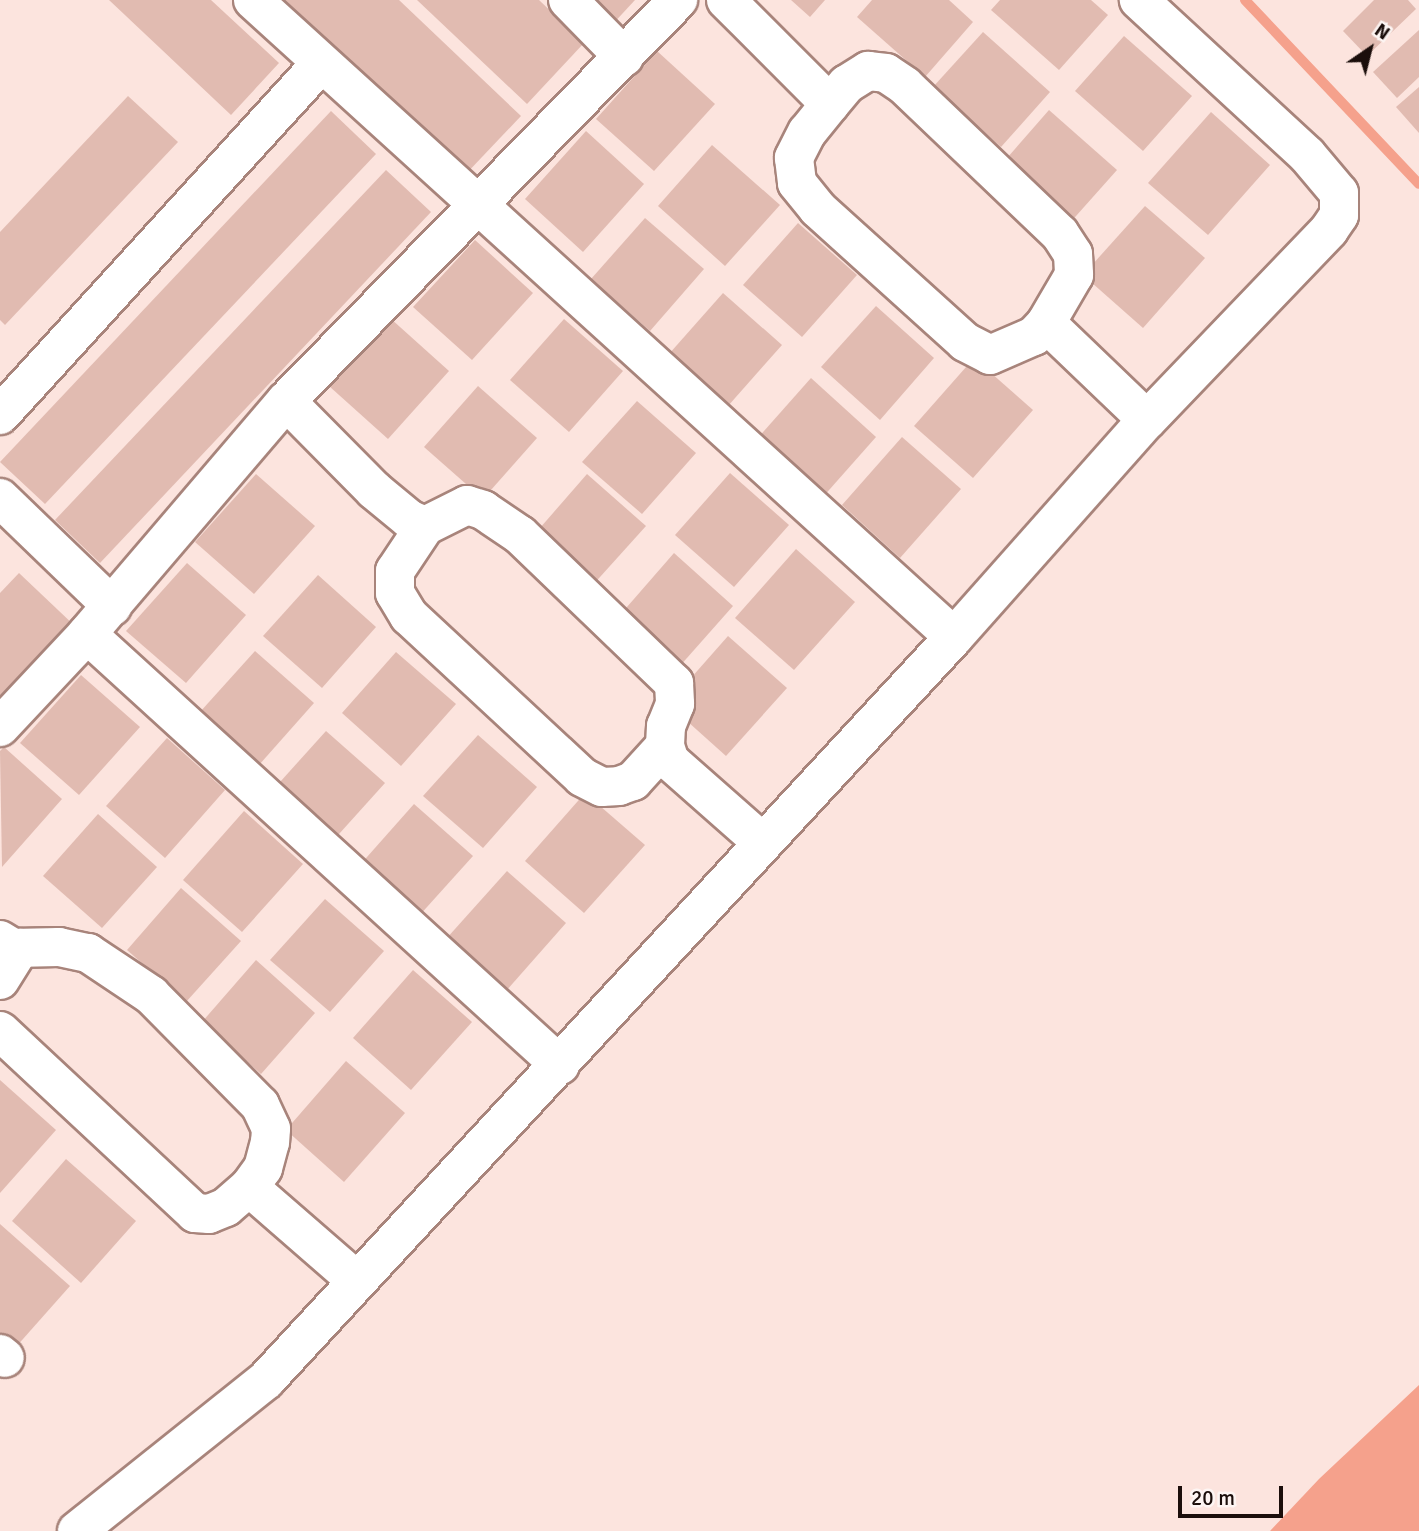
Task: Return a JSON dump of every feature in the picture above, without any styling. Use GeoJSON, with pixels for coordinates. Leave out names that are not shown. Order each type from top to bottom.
{"type":"FeatureCollection","features":[{"type":"Feature","properties":{"kind":"street"},"geometry":{"type":"LineString","coordinates":[[253,0],[954,637]]}},
{"type":"Feature","properties":{"kind":"street"},"geometry":{"type":"LineString","coordinates":[[568,0],[624,57]]}},
{"type":"Feature","properties":{"kind":"street"},"geometry":{"type":"LineString","coordinates":[[0,727],[112,606],[286,401],[678,0]]}},
{"type":"Feature","properties":{"kind":"street"},"geometry":{"type":"LineString","coordinates":[[726,0],[830,104]]}},
{"type":"Feature","properties":{"kind":"street"},"geometry":{"type":"LineString","coordinates":[[77,1531],[266,1380],[954,637],[1147,420],[1329,230],[1341,202],[1339,193],[1307,155],[1139,0]]}},
{"type":"Feature","properties":{"kind":"street"},"geometry":{"type":"LineString","coordinates":[[0,415],[321,64]]}},
{"type":"Feature","properties":{"kind":"street"},"geometry":{"type":"LineString","coordinates":[[868,71],[886,73],[905,86],[1060,234],[1073,254],[1074,275],[1046,323],[1034,336],[990,355],[965,342],[818,209],[797,183],[794,158],[807,132],[847,84],[868,71]]}},
{"type":"Feature","properties":{"kind":"street"},"geometry":{"type":"LineString","coordinates":[[1046,323],[1147,420]]}},
{"type":"Feature","properties":{"kind":"street"},"geometry":{"type":"LineString","coordinates":[[286,401],[374,490],[409,519],[425,526]]}},
{"type":"Feature","properties":{"kind":"street"},"geometry":{"type":"LineString","coordinates":[[0,498],[112,606]]}},
{"type":"Feature","properties":{"kind":"street"},"geometry":{"type":"LineString","coordinates":[[665,746],[633,780],[619,786],[602,788],[582,777],[409,616],[394,593],[395,571],[425,526],[467,505],[484,510],[520,535],[674,683],[675,704],[666,726],[665,746],[670,761],[694,786],[763,843]]}},
{"type":"Feature","properties":{"kind":"street"},"geometry":{"type":"LineString","coordinates":[[87,634],[560,1065]]}},
{"type":"Feature","properties":{"kind":"street"},"geometry":{"type":"LineString","coordinates":[[0,980],[10,944],[78,951],[117,971],[151,995],[234,1075],[260,1105],[271,1129],[263,1168],[249,1187],[226,1207],[209,1214],[195,1213],[0,1031]]}},
{"type":"Feature","properties":{"kind":"street"},"geometry":{"type":"LineString","coordinates":[[249,1187],[356,1281]]}},
{"type":"Feature","properties":{"kind":"shaded area"},"geometry":{"type":"Polygon","coordinates":[[[1419,1385],[1419,1531],[1270,1531],[1319,1479],[1419,1385]]]}},
{"type":"Feature","properties":{"kind":"building"},"geometry":{"type":"Polygon","coordinates":[[[109,0],[211,0],[279,63],[231,115],[109,0]]]}},
{"type":"Feature","properties":{"kind":"building"},"geometry":{"type":"Polygon","coordinates":[[[277,0],[399,0],[521,116],[464,176],[277,0]]]}},
{"type":"Feature","properties":{"kind":"building"},"geometry":{"type":"Polygon","coordinates":[[[417,0],[539,0],[584,43],[527,104],[417,0]]]}},
{"type":"Feature","properties":{"kind":"building"},"geometry":{"type":"Polygon","coordinates":[[[582,0],[635,0],[610,27],[582,0]]]}},
{"type":"Feature","properties":{"kind":"building"},"geometry":{"type":"Polygon","coordinates":[[[791,0],[825,0],[810,17],[791,0]]]}},
{"type":"Feature","properties":{"kind":"building"},"geometry":{"type":"Polygon","coordinates":[[[872,0],[949,0],[973,22],[925,77],[857,17],[872,0]]]}},
{"type":"Feature","properties":{"kind":"building"},"geometry":{"type":"Polygon","coordinates":[[[1000,0],[1091,0],[1108,15],[1059,70],[991,10],[1000,0]]]}},
{"type":"Feature","properties":{"kind":"building"},"geometry":{"type":"Polygon","coordinates":[[[1374,0],[1408,0],[1416,9],[1367,56],[1343,31],[1374,0]]]}},
{"type":"Feature","properties":{"kind":"building"},"geometry":{"type":"Polygon","coordinates":[[[1419,30],[1419,77],[1397,98],[1373,72],[1419,30]]]}},
{"type":"Feature","properties":{"kind":"building"},"geometry":{"type":"Polygon","coordinates":[[[983,32],[1050,92],[1001,147],[933,87],[983,32]]]}},
{"type":"Feature","properties":{"kind":"building"},"geometry":{"type":"Polygon","coordinates":[[[1124,36],[1192,96],[1143,151],[1075,91],[1124,36]]]}},
{"type":"Feature","properties":{"kind":"building"},"geometry":{"type":"Polygon","coordinates":[[[657,51],[715,104],[654,171],[596,119],[657,51]]]}},
{"type":"Feature","properties":{"kind":"building"},"geometry":{"type":"Polygon","coordinates":[[[1419,87],[1419,133],[1396,107],[1419,87]]]}},
{"type":"Feature","properties":{"kind":"building"},"geometry":{"type":"Polygon","coordinates":[[[128,96],[178,142],[5,325],[0,320],[0,232],[128,96]]]}},
{"type":"Feature","properties":{"kind":"building"},"geometry":{"type":"Polygon","coordinates":[[[1049,110],[1117,170],[1068,225],[1001,165],[1049,110]]]}},
{"type":"Feature","properties":{"kind":"building"},"geometry":{"type":"Polygon","coordinates":[[[331,111],[376,154],[45,504],[0,462],[331,111]]]}},
{"type":"Feature","properties":{"kind":"building"},"geometry":{"type":"Polygon","coordinates":[[[1211,112],[1270,165],[1208,235],[1148,183],[1211,112]]]}},
{"type":"Feature","properties":{"kind":"building"},"geometry":{"type":"Polygon","coordinates":[[[586,131],[644,184],[583,252],[525,199],[586,131]]]}},
{"type":"Feature","properties":{"kind":"building"},"geometry":{"type":"Polygon","coordinates":[[[712,145],[780,205],[725,266],[658,206],[712,145]]]}},
{"type":"Feature","properties":{"kind":"building"},"geometry":{"type":"Polygon","coordinates":[[[386,170],[431,212],[100,563],[55,520],[386,170]]]}},
{"type":"Feature","properties":{"kind":"building"},"geometry":{"type":"Polygon","coordinates":[[[1145,206],[1205,258],[1143,328],[1083,275],[1145,206]]]}},
{"type":"Feature","properties":{"kind":"building"},"geometry":{"type":"Polygon","coordinates":[[[645,218],[704,269],[650,331],[591,279],[645,218]]]}},
{"type":"Feature","properties":{"kind":"building"},"geometry":{"type":"Polygon","coordinates":[[[798,223],[857,275],[802,337],[743,285],[798,223]]]}},
{"type":"Feature","properties":{"kind":"building"},"geometry":{"type":"Polygon","coordinates":[[[475,240],[533,293],[472,360],[413,307],[475,240]]]}},
{"type":"Feature","properties":{"kind":"building"},"geometry":{"type":"Polygon","coordinates":[[[723,293],[782,345],[728,406],[669,354],[723,293]]]}},
{"type":"Feature","properties":{"kind":"building"},"geometry":{"type":"Polygon","coordinates":[[[876,306],[934,358],[880,420],[821,367],[876,306]]]}},
{"type":"Feature","properties":{"kind":"building"},"geometry":{"type":"Polygon","coordinates":[[[390,318],[449,371],[388,439],[329,386],[390,318]]]}},
{"type":"Feature","properties":{"kind":"building"},"geometry":{"type":"Polygon","coordinates":[[[564,319],[623,371],[569,432],[510,380],[564,319]]]}},
{"type":"Feature","properties":{"kind":"building"},"geometry":{"type":"Polygon","coordinates":[[[974,358],[1033,410],[973,478],[914,426],[974,358]]]}},
{"type":"Feature","properties":{"kind":"building"},"geometry":{"type":"Polygon","coordinates":[[[811,378],[876,437],[822,498],[756,440],[811,378]]]}},
{"type":"Feature","properties":{"kind":"building"},"geometry":{"type":"Polygon","coordinates":[[[478,386],[537,438],[483,499],[424,447],[478,386]]]}},
{"type":"Feature","properties":{"kind":"building"},"geometry":{"type":"Polygon","coordinates":[[[637,401],[696,453],[642,514],[582,462],[637,401]]]}},
{"type":"Feature","properties":{"kind":"building"},"geometry":{"type":"Polygon","coordinates":[[[902,437],[961,489],[900,558],[842,505],[902,437]]]}},
{"type":"Feature","properties":{"kind":"building"},"geometry":{"type":"Polygon","coordinates":[[[730,473],[789,525],[734,587],[675,535],[730,473]]]}},
{"type":"Feature","properties":{"kind":"building"},"geometry":{"type":"Polygon","coordinates":[[[256,474],[315,526],[254,594],[195,542],[256,474]]]}},
{"type":"Feature","properties":{"kind":"building"},"geometry":{"type":"Polygon","coordinates":[[[587,474],[646,526],[591,587],[533,536],[587,474]]]}},
{"type":"Feature","properties":{"kind":"building"},"geometry":{"type":"Polygon","coordinates":[[[796,549],[855,602],[794,670],[735,618],[796,549]]]}},
{"type":"Feature","properties":{"kind":"building"},"geometry":{"type":"Polygon","coordinates":[[[674,553],[733,606],[679,667],[620,615],[674,553]]]}},
{"type":"Feature","properties":{"kind":"building"},"geometry":{"type":"Polygon","coordinates":[[[187,563],[246,615],[186,683],[126,631],[187,563]]]}},
{"type":"Feature","properties":{"kind":"building"},"geometry":{"type":"Polygon","coordinates":[[[19,573],[77,628],[0,709],[0,593],[19,573]]]}},
{"type":"Feature","properties":{"kind":"building"},"geometry":{"type":"Polygon","coordinates":[[[318,575],[376,627],[322,688],[263,636],[318,575]]]}},
{"type":"Feature","properties":{"kind":"building"},"geometry":{"type":"Polygon","coordinates":[[[728,636],[787,688],[726,756],[668,704],[728,636]]]}},
{"type":"Feature","properties":{"kind":"building"},"geometry":{"type":"Polygon","coordinates":[[[255,651],[314,703],[259,765],[200,712],[255,651]]]}},
{"type":"Feature","properties":{"kind":"building"},"geometry":{"type":"Polygon","coordinates":[[[396,652],[456,704],[401,766],[342,713],[396,652]]]}},
{"type":"Feature","properties":{"kind":"building"},"geometry":{"type":"Polygon","coordinates":[[[81,675],[140,727],[79,795],[20,743],[81,675]]]}},
{"type":"Feature","properties":{"kind":"building"},"geometry":{"type":"Polygon","coordinates":[[[326,731],[385,783],[330,844],[271,792],[326,731]]]}},
{"type":"Feature","properties":{"kind":"building"},"geometry":{"type":"Polygon","coordinates":[[[478,735],[537,787],[483,848],[423,796],[478,735]]]}},
{"type":"Feature","properties":{"kind":"building"},"geometry":{"type":"Polygon","coordinates":[[[167,738],[225,790],[165,858],[106,806],[167,738]]]}},
{"type":"Feature","properties":{"kind":"building"},"geometry":{"type":"Polygon","coordinates":[[[4,747],[62,799],[2,867],[0,751],[4,747]]]}},
{"type":"Feature","properties":{"kind":"building"},"geometry":{"type":"Polygon","coordinates":[[[585,793],[645,845],[584,913],[525,861],[585,793]]]}},
{"type":"Feature","properties":{"kind":"building"},"geometry":{"type":"Polygon","coordinates":[[[414,804],[473,856],[418,917],[359,866],[414,804]]]}},
{"type":"Feature","properties":{"kind":"building"},"geometry":{"type":"Polygon","coordinates":[[[244,811],[303,864],[242,932],[183,880],[244,811]]]}},
{"type":"Feature","properties":{"kind":"building"},"geometry":{"type":"Polygon","coordinates":[[[98,814],[157,867],[102,928],[43,876],[98,814]]]}},
{"type":"Feature","properties":{"kind":"building"},"geometry":{"type":"Polygon","coordinates":[[[507,871],[566,923],[506,991],[446,939],[507,871]]]}},
{"type":"Feature","properties":{"kind":"building"},"geometry":{"type":"Polygon","coordinates":[[[181,888],[241,941],[186,1002],[127,950],[181,888]]]}},
{"type":"Feature","properties":{"kind":"building"},"geometry":{"type":"Polygon","coordinates":[[[325,899],[384,951],[330,1012],[270,960],[325,899]]]}},
{"type":"Feature","properties":{"kind":"building"},"geometry":{"type":"Polygon","coordinates":[[[256,960],[315,1013],[261,1074],[202,1022],[256,960]]]}},
{"type":"Feature","properties":{"kind":"building"},"geometry":{"type":"Polygon","coordinates":[[[413,970],[472,1022],[411,1090],[353,1038],[413,970]]]}},
{"type":"Feature","properties":{"kind":"building"},"geometry":{"type":"Polygon","coordinates":[[[346,1061],[405,1113],[344,1182],[286,1130],[346,1061]]]}},
{"type":"Feature","properties":{"kind":"building"},"geometry":{"type":"Polygon","coordinates":[[[0,1080],[56,1130],[0,1193],[0,1080]]]}},
{"type":"Feature","properties":{"kind":"building"},"geometry":{"type":"Polygon","coordinates":[[[66,1159],[136,1221],[81,1283],[12,1221],[66,1159]]]}},
{"type":"Feature","properties":{"kind":"building"},"geometry":{"type":"Polygon","coordinates":[[[0,1224],[70,1286],[15,1348],[0,1335],[0,1224]]]}},
{"type":"Feature","properties":{"kind":"waterway"},"geometry":{"type":"LineString","coordinates":[[1245,0],[1419,184]]}}]}
